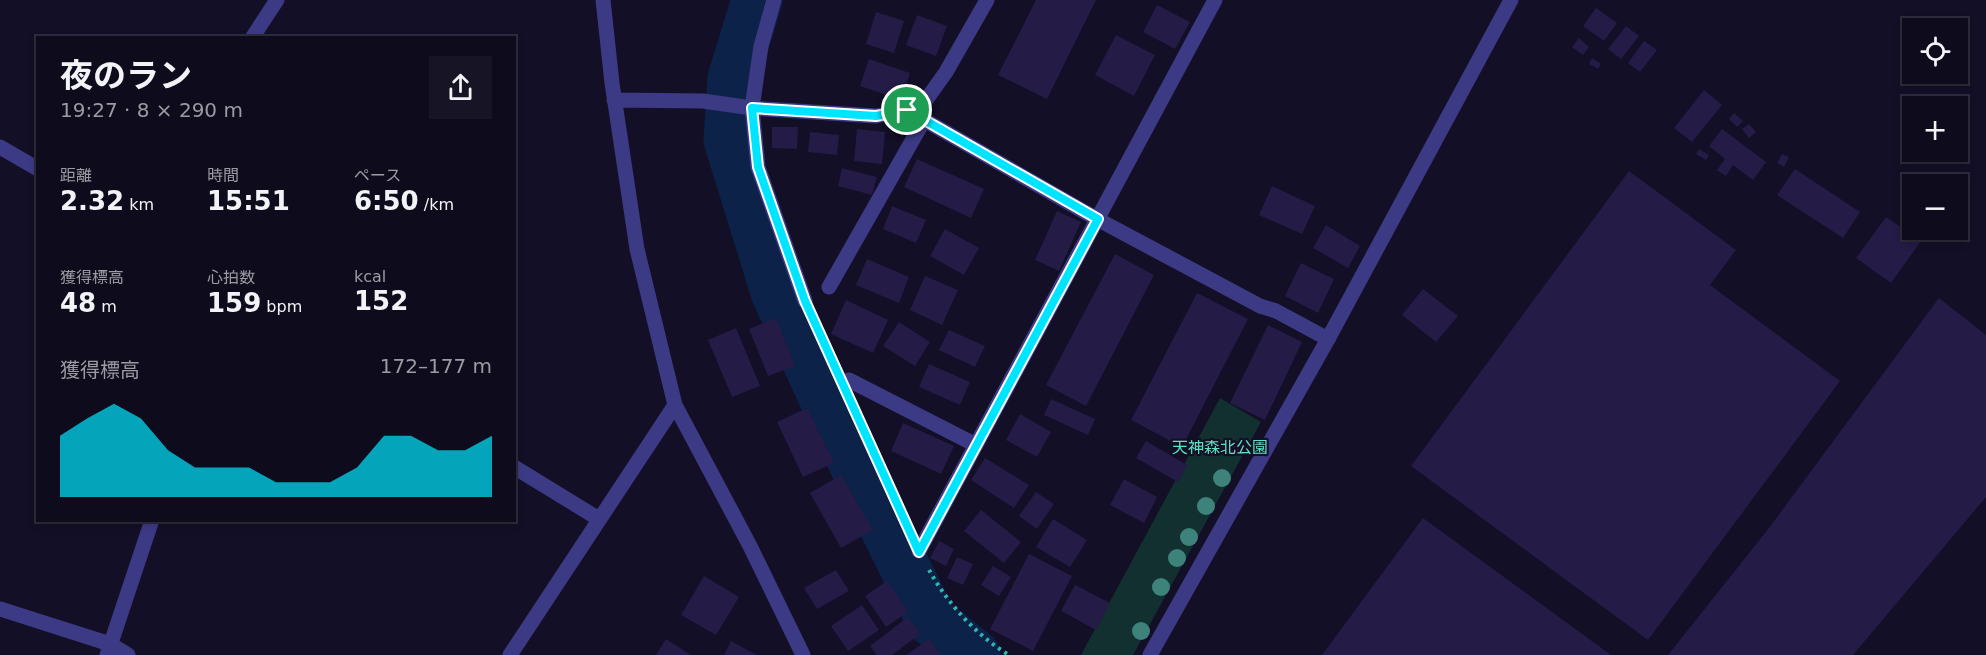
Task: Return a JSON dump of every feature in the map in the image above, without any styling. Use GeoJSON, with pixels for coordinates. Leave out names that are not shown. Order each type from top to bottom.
{"type":"FeatureCollection","features":[{"type":"Feature","properties":{"kind":"street"},"geometry":{"type":"LineString","coordinates":[[253,36],[277,0]]}},
{"type":"Feature","properties":{"kind":"street"},"geometry":{"type":"LineString","coordinates":[[603,0],[614,100],[637,249],[675,405],[750,546],[803,655]]}},
{"type":"Feature","properties":{"kind":"street"},"geometry":{"type":"LineString","coordinates":[[774,0],[760,46],[752,108],[758,167],[805,301]]}},
{"type":"Feature","properties":{"kind":"street"},"geometry":{"type":"LineString","coordinates":[[614,100],[703,101],[752,108],[876,116],[907,110],[926,100],[946,72],[987,0]]}},
{"type":"Feature","properties":{"kind":"street"},"geometry":{"type":"LineString","coordinates":[[919,552],[1215,0]]}},
{"type":"Feature","properties":{"kind":"street"},"geometry":{"type":"LineString","coordinates":[[1150,655],[1328,339],[1511,0]]}},
{"type":"Feature","properties":{"kind":"street"},"geometry":{"type":"LineString","coordinates":[[907,110],[1098,219],[1260,306],[1276,311],[1328,339]]}},
{"type":"Feature","properties":{"kind":"street"},"geometry":{"type":"LineString","coordinates":[[829,287],[924,120]]}},
{"type":"Feature","properties":{"kind":"street"},"geometry":{"type":"LineString","coordinates":[[0,147],[36,168]]}},
{"type":"Feature","properties":{"kind":"street"},"geometry":{"type":"LineString","coordinates":[[843,376],[976,445]]}},
{"type":"Feature","properties":{"kind":"street"},"geometry":{"type":"LineString","coordinates":[[510,655],[675,405]]}},
{"type":"Feature","properties":{"kind":"street"},"geometry":{"type":"LineString","coordinates":[[516,468],[599,519]]}},
{"type":"Feature","properties":{"kind":"street"},"geometry":{"type":"LineString","coordinates":[[108,649],[151,522]]}},
{"type":"Feature","properties":{"kind":"street"},"geometry":{"type":"LineString","coordinates":[[0,609],[128,655]]}},
{"type":"Feature","properties":{"kind":"path"},"geometry":{"type":"LineString","coordinates":[[805,301],[843,376]]}},
{"type":"Feature","properties":{"kind":"path"},"geometry":{"type":"LineString","coordinates":[[851,404],[919,552],[938,587],[987,642],[1009,655]]}},
{"type":"Feature","properties":{"kind":"green space","name":"天神森北公園"},"geometry":{"type":"Polygon","coordinates":[[[1220,398],[1261,422],[1133,655],[1081,655],[1220,398]]]}},
{"type":"Feature","properties":{"kind":"building"},"geometry":{"type":"Polygon","coordinates":[[[1036,0],[1096,0],[1047,99],[998,75],[1036,0]]]}},
{"type":"Feature","properties":{"kind":"building"},"geometry":{"type":"Polygon","coordinates":[[[1157,5],[1190,22],[1175,49],[1143,32],[1157,5]]]}},
{"type":"Feature","properties":{"kind":"building"},"geometry":{"type":"Polygon","coordinates":[[[1596,8],[1617,23],[1604,41],[1583,26],[1596,8]]]}},
{"type":"Feature","properties":{"kind":"building"},"geometry":{"type":"Polygon","coordinates":[[[876,12],[904,21],[894,53],[866,44],[876,12]]]}},
{"type":"Feature","properties":{"kind":"building"},"geometry":{"type":"Polygon","coordinates":[[[917,15],[947,26],[936,56],[906,45],[917,15]]]}},
{"type":"Feature","properties":{"kind":"building"},"geometry":{"type":"Polygon","coordinates":[[[1626,26],[1639,36],[1621,59],[1608,49],[1626,26]]]}},
{"type":"Feature","properties":{"kind":"building"},"geometry":{"type":"Polygon","coordinates":[[[1116,35],[1155,55],[1134,96],[1095,75],[1116,35]]]}},
{"type":"Feature","properties":{"kind":"building"},"geometry":{"type":"Polygon","coordinates":[[[1579,38],[1589,47],[1583,55],[1572,47],[1579,38]]]}},
{"type":"Feature","properties":{"kind":"building"},"geometry":{"type":"Polygon","coordinates":[[[1644,41],[1657,50],[1640,72],[1628,63],[1644,41]]]}},
{"type":"Feature","properties":{"kind":"building"},"geometry":{"type":"Polygon","coordinates":[[[1592,58],[1601,64],[1598,69],[1589,64],[1592,58]]]}},
{"type":"Feature","properties":{"kind":"building"},"geometry":{"type":"Polygon","coordinates":[[[869,59],[910,73],[901,100],[860,86],[869,59]]]}},
{"type":"Feature","properties":{"kind":"building"},"geometry":{"type":"Polygon","coordinates":[[[1704,90],[1722,105],[1692,142],[1674,128],[1704,90]]]}},
{"type":"Feature","properties":{"kind":"building"},"geometry":{"type":"Polygon","coordinates":[[[1734,113],[1743,121],[1737,127],[1729,119],[1734,113]]]}},
{"type":"Feature","properties":{"kind":"building"},"geometry":{"type":"Polygon","coordinates":[[[1749,124],[1756,132],[1749,138],[1742,129],[1749,124]]]}},
{"type":"Feature","properties":{"kind":"building"},"geometry":{"type":"Polygon","coordinates":[[[772,127],[798,127],[797,149],[772,148],[772,127]]]}},
{"type":"Feature","properties":{"kind":"building"},"geometry":{"type":"Polygon","coordinates":[[[857,129],[885,132],[882,164],[854,161],[857,129]]]}},
{"type":"Feature","properties":{"kind":"building"},"geometry":{"type":"Polygon","coordinates":[[[1722,129],[1766,162],[1753,180],[1733,165],[1726,176],[1717,170],[1725,159],[1709,146],[1722,129]]]}},
{"type":"Feature","properties":{"kind":"building"},"geometry":{"type":"Polygon","coordinates":[[[810,132],[839,135],[837,155],[808,152],[810,132]]]}},
{"type":"Feature","properties":{"kind":"building"},"geometry":{"type":"Polygon","coordinates":[[[1699,149],[1709,155],[1706,160],[1696,154],[1699,149]]]}},
{"type":"Feature","properties":{"kind":"building"},"geometry":{"type":"Polygon","coordinates":[[[1782,154],[1789,157],[1784,167],[1777,163],[1782,154]]]}},
{"type":"Feature","properties":{"kind":"building"},"geometry":{"type":"Polygon","coordinates":[[[917,159],[984,189],[971,218],[904,187],[917,159]]]}},
{"type":"Feature","properties":{"kind":"building"},"geometry":{"type":"Polygon","coordinates":[[[842,168],[877,177],[872,195],[838,186],[842,168]]]}},
{"type":"Feature","properties":{"kind":"building"},"geometry":{"type":"Polygon","coordinates":[[[1795,169],[1860,212],[1843,238],[1777,195],[1795,169]]]}},
{"type":"Feature","properties":{"kind":"building"},"geometry":{"type":"Polygon","coordinates":[[[1629,171],[1736,250],[1710,285],[1840,381],[1648,640],[1411,466],[1629,171]]]}},
{"type":"Feature","properties":{"kind":"building"},"geometry":{"type":"Polygon","coordinates":[[[1272,186],[1315,206],[1302,234],[1259,215],[1272,186]]]}},
{"type":"Feature","properties":{"kind":"building"},"geometry":{"type":"Polygon","coordinates":[[[892,206],[926,220],[916,243],[883,229],[892,206]]]}},
{"type":"Feature","properties":{"kind":"building"},"geometry":{"type":"Polygon","coordinates":[[[1057,211],[1081,222],[1059,271],[1035,260],[1057,211]]]}},
{"type":"Feature","properties":{"kind":"building"},"geometry":{"type":"Polygon","coordinates":[[[1886,217],[1902,228],[1902,240],[1921,241],[1891,283],[1856,258],[1886,217]]]}},
{"type":"Feature","properties":{"kind":"building"},"geometry":{"type":"Polygon","coordinates":[[[1326,225],[1360,246],[1348,268],[1313,248],[1326,225]]]}},
{"type":"Feature","properties":{"kind":"building"},"geometry":{"type":"Polygon","coordinates":[[[945,229],[979,248],[964,275],[930,256],[945,229]]]}},
{"type":"Feature","properties":{"kind":"building"},"geometry":{"type":"Polygon","coordinates":[[[1115,254],[1154,275],[1086,406],[1046,385],[1115,254]]]}},
{"type":"Feature","properties":{"kind":"building"},"geometry":{"type":"Polygon","coordinates":[[[867,259],[909,277],[899,303],[856,285],[867,259]]]}},
{"type":"Feature","properties":{"kind":"building"},"geometry":{"type":"Polygon","coordinates":[[[1301,263],[1334,279],[1318,313],[1285,296],[1301,263]]]}},
{"type":"Feature","properties":{"kind":"building"},"geometry":{"type":"Polygon","coordinates":[[[925,276],[958,290],[942,325],[910,310],[925,276]]]}},
{"type":"Feature","properties":{"kind":"building"},"geometry":{"type":"Polygon","coordinates":[[[1423,289],[1458,316],[1436,342],[1402,315],[1423,289]]]}},
{"type":"Feature","properties":{"kind":"building"},"geometry":{"type":"Polygon","coordinates":[[[1197,293],[1248,319],[1182,447],[1131,420],[1197,293]]]}},
{"type":"Feature","properties":{"kind":"building"},"geometry":{"type":"Polygon","coordinates":[[[1939,298],[1986,335],[1986,497],[1853,655],[1668,655],[1769,528],[1939,298]]]}},
{"type":"Feature","properties":{"kind":"building"},"geometry":{"type":"Polygon","coordinates":[[[846,300],[888,320],[873,353],[831,334],[846,300]]]}},
{"type":"Feature","properties":{"kind":"building"},"geometry":{"type":"Polygon","coordinates":[[[776,318],[795,366],[768,376],[749,329],[776,318]]]}},
{"type":"Feature","properties":{"kind":"building"},"geometry":{"type":"Polygon","coordinates":[[[899,322],[930,342],[915,366],[883,346],[899,322]]]}},
{"type":"Feature","properties":{"kind":"building"},"geometry":{"type":"Polygon","coordinates":[[[1268,325],[1302,342],[1265,420],[1230,403],[1268,325]]]}},
{"type":"Feature","properties":{"kind":"building"},"geometry":{"type":"Polygon","coordinates":[[[736,328],[760,386],[732,397],[708,340],[736,328]]]}},
{"type":"Feature","properties":{"kind":"building"},"geometry":{"type":"Polygon","coordinates":[[[949,330],[985,346],[975,367],[939,350],[949,330]]]}},
{"type":"Feature","properties":{"kind":"building"},"geometry":{"type":"Polygon","coordinates":[[[929,364],[970,382],[960,405],[919,387],[929,364]]]}},
{"type":"Feature","properties":{"kind":"building"},"geometry":{"type":"Polygon","coordinates":[[[1051,399],[1095,419],[1088,435],[1044,415],[1051,399]]]}},
{"type":"Feature","properties":{"kind":"building"},"geometry":{"type":"Polygon","coordinates":[[[807,408],[834,463],[803,477],[777,422],[807,408]]]}},
{"type":"Feature","properties":{"kind":"building"},"geometry":{"type":"Polygon","coordinates":[[[1020,414],[1051,432],[1037,457],[1006,440],[1020,414]]]}},
{"type":"Feature","properties":{"kind":"building"},"geometry":{"type":"Polygon","coordinates":[[[903,423],[954,446],[941,474],[891,451],[903,423]]]}},
{"type":"Feature","properties":{"kind":"building"},"geometry":{"type":"Polygon","coordinates":[[[1146,441],[1187,465],[1178,482],[1136,458],[1146,441]]]}},
{"type":"Feature","properties":{"kind":"building"},"geometry":{"type":"Polygon","coordinates":[[[985,458],[1029,485],[1014,508],[971,480],[985,458]]]}},
{"type":"Feature","properties":{"kind":"building"},"geometry":{"type":"Polygon","coordinates":[[[841,475],[873,530],[841,548],[810,493],[841,475]]]}},
{"type":"Feature","properties":{"kind":"building"},"geometry":{"type":"Polygon","coordinates":[[[1124,479],[1157,497],[1144,523],[1110,505],[1124,479]]]}},
{"type":"Feature","properties":{"kind":"building"},"geometry":{"type":"Polygon","coordinates":[[[1036,492],[1054,504],[1037,529],[1019,516],[1036,492]]]}},
{"type":"Feature","properties":{"kind":"building"},"geometry":{"type":"Polygon","coordinates":[[[981,510],[1021,542],[1004,563],[964,531],[981,510]]]}},
{"type":"Feature","properties":{"kind":"building"},"geometry":{"type":"Polygon","coordinates":[[[1423,518],[1611,655],[1322,655],[1423,518]]]}},
{"type":"Feature","properties":{"kind":"building"},"geometry":{"type":"Polygon","coordinates":[[[1053,519],[1087,540],[1070,567],[1036,547],[1053,519]]]}},
{"type":"Feature","properties":{"kind":"building"},"geometry":{"type":"Polygon","coordinates":[[[939,541],[954,549],[946,566],[930,558],[939,541]]]}},
{"type":"Feature","properties":{"kind":"building"},"geometry":{"type":"Polygon","coordinates":[[[1029,554],[1072,576],[1033,651],[990,629],[1029,554]]]}},
{"type":"Feature","properties":{"kind":"building"},"geometry":{"type":"Polygon","coordinates":[[[957,557],[973,564],[963,585],[947,578],[957,557]]]}},
{"type":"Feature","properties":{"kind":"building"},"geometry":{"type":"Polygon","coordinates":[[[993,566],[1011,577],[999,596],[981,585],[993,566]]]}},
{"type":"Feature","properties":{"kind":"building"},"geometry":{"type":"Polygon","coordinates":[[[836,570],[849,591],[817,609],[804,588],[836,570]]]}},
{"type":"Feature","properties":{"kind":"building"},"geometry":{"type":"Polygon","coordinates":[[[704,576],[739,597],[716,635],[681,615],[704,576]]]}},
{"type":"Feature","properties":{"kind":"building"},"geometry":{"type":"Polygon","coordinates":[[[887,581],[908,612],[886,627],[865,596],[887,581]]]}},
{"type":"Feature","properties":{"kind":"building"},"geometry":{"type":"Polygon","coordinates":[[[1075,585],[1110,603],[1096,630],[1061,611],[1075,585]]]}},
{"type":"Feature","properties":{"kind":"building"},"geometry":{"type":"Polygon","coordinates":[[[862,605],[879,630],[848,651],[831,626],[862,605]]]}},
{"type":"Feature","properties":{"kind":"building"},"geometry":{"type":"Polygon","coordinates":[[[908,617],[920,634],[892,655],[877,655],[870,646],[908,617]]]}},
{"type":"Feature","properties":{"kind":"building"},"geometry":{"type":"Polygon","coordinates":[[[666,639],[691,655],[656,655],[666,639]]]}},
{"type":"Feature","properties":{"kind":"building"},"geometry":{"type":"Polygon","coordinates":[[[929,639],[941,655],[906,655],[929,639]]]}},
{"type":"Feature","properties":{"kind":"building"},"geometry":{"type":"Polygon","coordinates":[[[731,641],[757,655],[724,655],[731,641]]]}},
{"type":"Feature","properties":{"kind":"waterway"},"geometry":{"type":"LineString","coordinates":[[757,0],[733,78],[729,140],[776,292],[864,485],[931,620],[975,655]]}},
{"type":"Feature","properties":{"kind":"route"},"geometry":{"type":"LineString","coordinates":[[752,108],[876,116],[907,110],[1098,219],[919,552],[805,301],[758,167],[752,108]]}}]}
